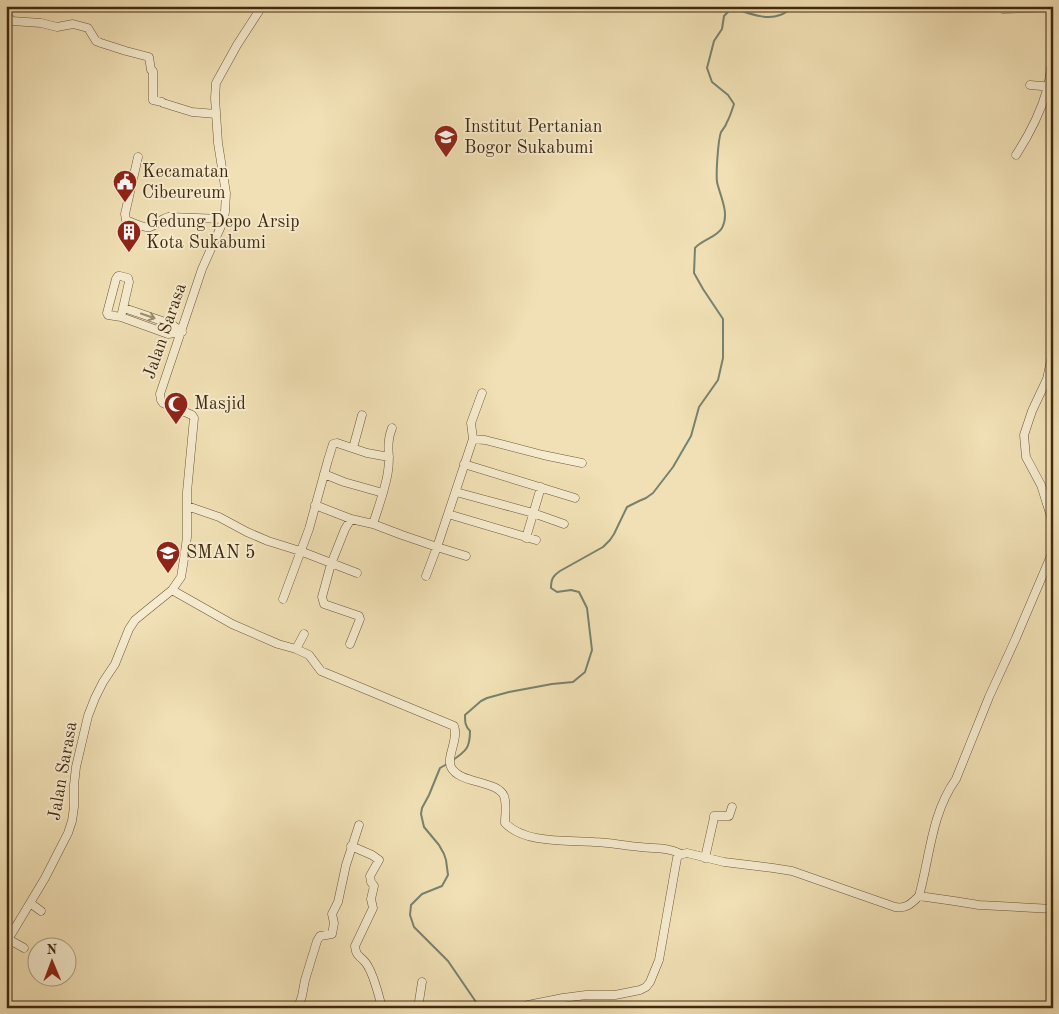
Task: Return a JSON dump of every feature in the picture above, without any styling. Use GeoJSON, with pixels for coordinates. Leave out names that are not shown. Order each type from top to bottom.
{"type":"FeatureCollection","features":[{"type":"Feature","properties":{"kind":"street","name":"Jalan Sarasa"},"geometry":{"type":"LineString","coordinates":[[7,941],[63,844],[72,821],[76,767],[88,716],[95,698],[115,664],[129,629],[135,620],[172,590],[183,569],[187,537],[187,506],[194,418],[192,415],[162,402],[160,391],[182,332],[202,268],[223,219],[226,192],[218,149],[216,83],[261,6]]}},
{"type":"Feature","properties":{"kind":"street"},"geometry":{"type":"LineString","coordinates":[[1003,9],[1053,7]]}},
{"type":"Feature","properties":{"kind":"street"},"geometry":{"type":"LineString","coordinates":[[6,14],[12,21],[41,23],[57,27],[73,24],[88,28],[96,40],[101,43],[149,57],[151,70],[153,71],[153,100],[192,112],[216,114]]}},
{"type":"Feature","properties":{"kind":"street"},"geometry":{"type":"LineString","coordinates":[[1016,155],[1035,122],[1050,87],[1053,58]]}},
{"type":"Feature","properties":{"kind":"street"},"geometry":{"type":"LineString","coordinates":[[1030,85],[1050,87]]}},
{"type":"Feature","properties":{"kind":"street"},"geometry":{"type":"LineString","coordinates":[[138,157],[124,217],[126,220],[148,228],[169,217],[223,219]]}},
{"type":"Feature","properties":{"kind":"street"},"geometry":{"type":"LineString","coordinates":[[121,317],[129,280],[120,276],[116,279],[108,315],[121,317],[168,334],[182,332]]}},
{"type":"Feature","properties":{"kind":"street"},"geometry":{"type":"LineString","coordinates":[[124,308],[171,324],[182,332]]}},
{"type":"Feature","properties":{"kind":"street"},"geometry":{"type":"LineString","coordinates":[[1053,351],[1047,379],[1032,411],[1024,435],[1026,457],[1041,485],[1053,523]]}},
{"type":"Feature","properties":{"kind":"street"},"geometry":{"type":"LineString","coordinates":[[426,576],[456,492],[472,439],[471,423],[482,393]]}},
{"type":"Feature","properties":{"kind":"street"},"geometry":{"type":"LineString","coordinates":[[353,448],[362,415]]}},
{"type":"Feature","properties":{"kind":"street"},"geometry":{"type":"LineString","coordinates":[[373,524],[388,471],[388,443],[392,428]]}},
{"type":"Feature","properties":{"kind":"street"},"geometry":{"type":"LineString","coordinates":[[472,439],[485,440],[582,463]]}},
{"type":"Feature","properties":{"kind":"street"},"geometry":{"type":"LineString","coordinates":[[283,599],[309,529],[333,444],[337,443],[388,458]]}},
{"type":"Feature","properties":{"kind":"street"},"geometry":{"type":"LineString","coordinates":[[464,464],[575,498]]}},
{"type":"Feature","properties":{"kind":"street"},"geometry":{"type":"LineString","coordinates":[[324,474],[383,493]]}},
{"type":"Feature","properties":{"kind":"street"},"geometry":{"type":"LineString","coordinates":[[526,538],[541,487]]}},
{"type":"Feature","properties":{"kind":"street"},"geometry":{"type":"LineString","coordinates":[[456,492],[564,524]]}},
{"type":"Feature","properties":{"kind":"street"},"geometry":{"type":"LineString","coordinates":[[315,505],[351,519],[373,524],[466,556]]}},
{"type":"Feature","properties":{"kind":"street"},"geometry":{"type":"LineString","coordinates":[[187,506],[219,517],[283,547],[300,551],[357,573]]}},
{"type":"Feature","properties":{"kind":"street"},"geometry":{"type":"LineString","coordinates":[[448,514],[536,540]]}},
{"type":"Feature","properties":{"kind":"street"},"geometry":{"type":"LineString","coordinates":[[350,644],[360,618],[359,616],[324,604],[322,597],[331,564],[351,519]]}},
{"type":"Feature","properties":{"kind":"street"},"geometry":{"type":"LineString","coordinates":[[172,590],[232,624],[309,655],[321,671],[454,726],[454,740],[450,760],[452,770],[459,776],[482,783],[500,792],[504,796],[506,823],[518,832],[533,838],[597,842],[643,848],[663,848],[681,854],[687,853],[724,862],[792,871],[902,908],[906,907],[918,896],[939,811],[948,790],[956,779],[989,697],[1053,551]]}},
{"type":"Feature","properties":{"kind":"street"},"geometry":{"type":"LineString","coordinates":[[296,649],[304,634]]}},
{"type":"Feature","properties":{"kind":"street"},"geometry":{"type":"LineString","coordinates":[[705,858],[714,818],[717,816],[729,816],[732,808]]}},
{"type":"Feature","properties":{"kind":"street"},"geometry":{"type":"LineString","coordinates":[[298,1008],[317,941],[320,936],[332,934],[334,923],[332,914],[338,902],[359,825]]}},
{"type":"Feature","properties":{"kind":"street"},"geometry":{"type":"LineString","coordinates":[[352,846],[379,860],[370,876],[374,886],[371,899],[373,908],[355,946],[356,953],[366,962],[370,970],[382,1008]]}},
{"type":"Feature","properties":{"kind":"street"},"geometry":{"type":"LineString","coordinates":[[519,1008],[528,1004],[571,997],[615,995],[646,987],[653,976],[659,960],[677,858],[681,854]]}},
{"type":"Feature","properties":{"kind":"street"},"geometry":{"type":"LineString","coordinates":[[918,896],[979,905],[1053,910]]}},
{"type":"Feature","properties":{"kind":"street"},"geometry":{"type":"LineString","coordinates":[[30,903],[41,911]]}},
{"type":"Feature","properties":{"kind":"street"},"geometry":{"type":"LineString","coordinates":[[7,941],[24,948]]}},
{"type":"Feature","properties":{"kind":"street"},"geometry":{"type":"LineString","coordinates":[[418,1008],[422,982]]}},
{"type":"Feature","properties":{"kind":"waterway"},"geometry":{"type":"LineString","coordinates":[[453,760],[468,745],[470,731],[466,724],[465,715],[481,701],[509,692],[573,682],[585,672],[592,650],[587,608],[579,592],[571,590],[557,592],[551,588],[551,582],[560,571],[603,547],[614,534],[627,507],[653,493],[673,467],[691,436],[699,407],[718,380],[723,358],[723,319],[694,273],[695,248],[717,234],[724,222],[724,205],[717,182],[719,142],[721,132],[726,125],[734,104],[728,95],[712,82],[707,68],[714,41],[722,29],[724,16],[732,8],[756,15],[774,17],[794,6]]}},
{"type":"Feature","properties":{"kind":"waterway"},"geometry":{"type":"LineString","coordinates":[[447,764],[440,768],[421,814],[424,827],[444,854],[448,875],[442,886],[422,894],[411,905],[410,915],[414,927],[448,961],[476,1002],[477,1008]]}},
{"type":"Feature","properties":{"kind":"place","name":"Institut Pertanian Bogor Sukabumi"},"geometry":{"type":"Point","coordinates":[446,158]}},
{"type":"Feature","properties":{"kind":"place","name":"Kecamatan Cibeureum"},"geometry":{"type":"Point","coordinates":[125,203]}},
{"type":"Feature","properties":{"kind":"place","name":"Gedung Depo Arsip Kota Sukabumi"},"geometry":{"type":"Point","coordinates":[129,253]}},
{"type":"Feature","properties":{"kind":"place","name":"Masjid"},"geometry":{"type":"Point","coordinates":[176,425]}},
{"type":"Feature","properties":{"kind":"place","name":"SMAN 5"},"geometry":{"type":"Point","coordinates":[168,574]}}]}
